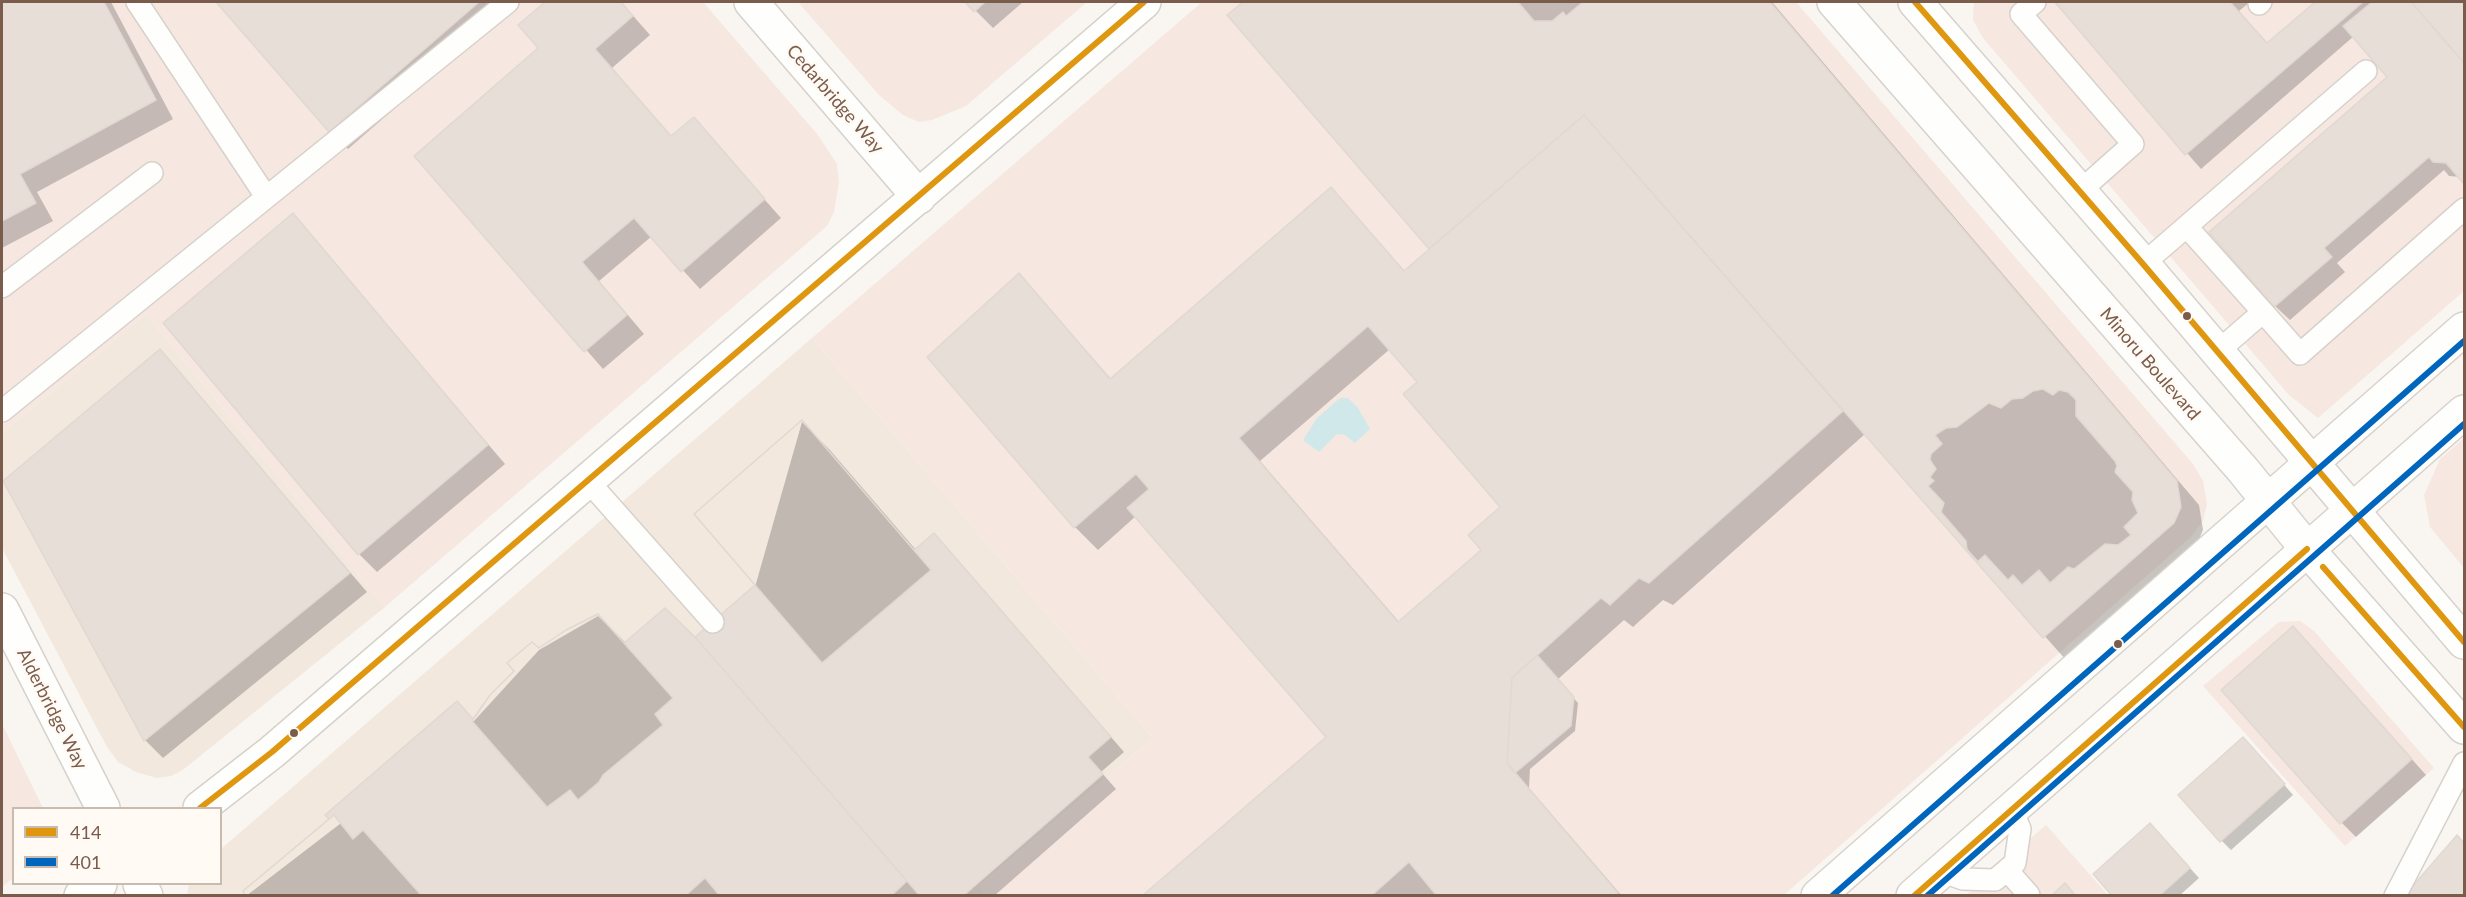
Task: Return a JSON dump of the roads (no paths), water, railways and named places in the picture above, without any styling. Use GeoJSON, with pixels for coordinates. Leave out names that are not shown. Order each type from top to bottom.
{"type":"FeatureCollection","features":[{"type":"Feature","properties":{"kind":"street","name":"Cedarbridge Way"},"geometry":{"type":"LineString","coordinates":[[751,2],[919,197]]}},
{"type":"Feature","properties":{"kind":"street"},"geometry":{"type":"LineString","coordinates":[[201,807],[272,752],[1144,2]]}},
{"type":"Feature","properties":{"kind":"street","name":"Minoru Boulevard"},"geometry":{"type":"LineString","coordinates":[[1834,2],[2464,727]]}},
{"type":"Feature","properties":{"kind":"street"},"geometry":{"type":"LineString","coordinates":[[1916,2],[2143,264],[2464,642]]}},
{"type":"Feature","properties":{"kind":"street"},"geometry":{"type":"LineString","coordinates":[[1818,896],[2464,329]]}},
{"type":"Feature","properties":{"kind":"street"},"geometry":{"type":"LineString","coordinates":[[1913,896],[2307,549],[2353,512],[2464,412]]}},
{"type":"Feature","properties":{"kind":"street","name":"Alderbridge Way"},"geometry":{"type":"LineString","coordinates":[[2,610],[102,807]]}},
{"type":"Feature","properties":{"kind":"street"},"geometry":{"type":"LineString","coordinates":[[81,896],[98,885]]}},
{"type":"Feature","properties":{"kind":"lane"},"geometry":{"type":"LineString","coordinates":[[137,2],[265,195]]}},
{"type":"Feature","properties":{"kind":"lane"},"geometry":{"type":"LineString","coordinates":[[2,411],[265,195],[508,2]]}},
{"type":"Feature","properties":{"kind":"lane"},"geometry":{"type":"LineString","coordinates":[[2035,2],[2021,14],[2133,144],[2080,191]]}},
{"type":"Feature","properties":{"kind":"lane"},"geometry":{"type":"LineString","coordinates":[[2143,264],[2366,71]]}},
{"type":"Feature","properties":{"kind":"lane"},"geometry":{"type":"LineString","coordinates":[[2,287],[152,173]]}},
{"type":"Feature","properties":{"kind":"lane"},"geometry":{"type":"LineString","coordinates":[[2187,227],[2300,354],[2464,209]]}},
{"type":"Feature","properties":{"kind":"lane"},"geometry":{"type":"LineString","coordinates":[[2217,352],[2263,312]]}},
{"type":"Feature","properties":{"kind":"lane"},"geometry":{"type":"LineString","coordinates":[[588,481],[713,622]]}},
{"type":"Feature","properties":{"kind":"lane"},"geometry":{"type":"LineString","coordinates":[[2395,896],[2464,763]]}},
{"type":"Feature","properties":{"kind":"lane"},"geometry":{"type":"LineString","coordinates":[[1941,871],[1963,879],[1995,880],[2015,863],[2020,829],[2011,808]]}},
{"type":"Feature","properties":{"kind":"lane"},"geometry":{"type":"LineString","coordinates":[[2007,870],[2029,895]]}},
{"type":"Feature","properties":{"kind":"water"},"geometry":{"type":"Polygon","coordinates":[[[1340,398],[1348,398],[1358,408],[1370,429],[1355,443],[1345,435],[1337,434],[1319,452],[1303,440],[1317,418],[1340,398]]]}}]}
